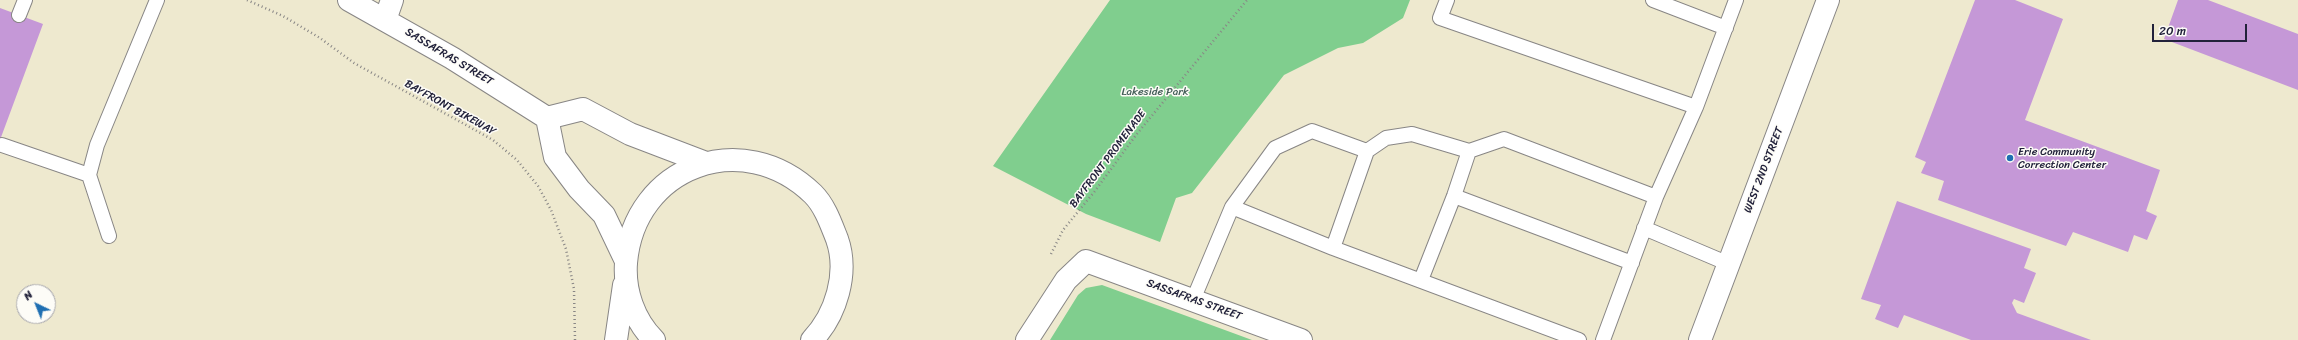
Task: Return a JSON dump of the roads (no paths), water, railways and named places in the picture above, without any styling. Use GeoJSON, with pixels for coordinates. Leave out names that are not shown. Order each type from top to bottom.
{"type":"FeatureCollection","features":[{"type":"Feature","properties":{"kind":"main road","name":"SASSAFRAS STREET"},"geometry":{"type":"LineString","coordinates":[[349,0],[389,10],[452,58],[547,118]]}},
{"type":"Feature","properties":{"kind":"main road","name":"WEST 2ND STREET"},"geometry":{"type":"LineString","coordinates":[[1700,340],[1828,0]]}},
{"type":"Feature","properties":{"kind":"main road"},"geometry":{"type":"LineString","coordinates":[[654,340],[645,331],[631,304],[626,268],[604,216],[579,188],[555,157],[547,118],[583,109],[630,134],[706,163]]}},
{"type":"Feature","properties":{"kind":"main road"},"geometry":{"type":"LineString","coordinates":[[616,340],[626,268],[627,246],[637,217],[655,193],[678,175],[706,163],[736,160],[765,164],[792,176],[814,195],[830,219],[840,247],[841,276],[835,304],[821,330],[812,340]]}},
{"type":"Feature","properties":{"kind":"main road","name":"SASSAFRAS STREET"},"geometry":{"type":"LineString","coordinates":[[1027,340],[1066,280],[1086,261],[1301,340]]}},
{"type":"Feature","properties":{"kind":"lane"},"geometry":{"type":"LineString","coordinates":[[19,15],[25,0]]}},
{"type":"Feature","properties":{"kind":"lane"},"geometry":{"type":"LineString","coordinates":[[109,236],[89,175],[97,145],[157,0]]}},
{"type":"Feature","properties":{"kind":"lane"},"geometry":{"type":"LineString","coordinates":[[1447,0],[1440,18],[1696,107]]}},
{"type":"Feature","properties":{"kind":"lane"},"geometry":{"type":"LineString","coordinates":[[1653,0],[1726,28]]}},
{"type":"Feature","properties":{"kind":"lane"},"geometry":{"type":"LineString","coordinates":[[1603,340],[1656,197],[1696,107],[1736,0]]}},
{"type":"Feature","properties":{"kind":"lane"},"geometry":{"type":"LineString","coordinates":[[1193,300],[1232,208],[1275,148],[1312,131],[1367,151]]}},
{"type":"Feature","properties":{"kind":"lane"},"geometry":{"type":"LineString","coordinates":[[1333,248],[1367,151],[1386,138],[1412,134],[1469,151],[1504,140],[1656,197]]}},
{"type":"Feature","properties":{"kind":"lane"},"geometry":{"type":"LineString","coordinates":[[2,145],[89,175]]}},
{"type":"Feature","properties":{"kind":"lane"},"geometry":{"type":"LineString","coordinates":[[1421,280],[1454,196],[1469,151]]}},
{"type":"Feature","properties":{"kind":"lane"},"geometry":{"type":"LineString","coordinates":[[1454,196],[1632,263]]}},
{"type":"Feature","properties":{"kind":"lane"},"geometry":{"type":"LineString","coordinates":[[1232,208],[1333,248],[1579,340]]}},
{"type":"Feature","properties":{"kind":"lane"},"geometry":{"type":"LineString","coordinates":[[1644,228],[1729,264]]}},
{"type":"Feature","properties":{"kind":"place","name":"Erie Community Correction Center"},"geometry":{"type":"Point","coordinates":[2010,158]}},
{"type":"Feature","properties":{"kind":"park label","name":"Lakeside Park"},"geometry":{"type":"Point","coordinates":[1155,92]}}]}
